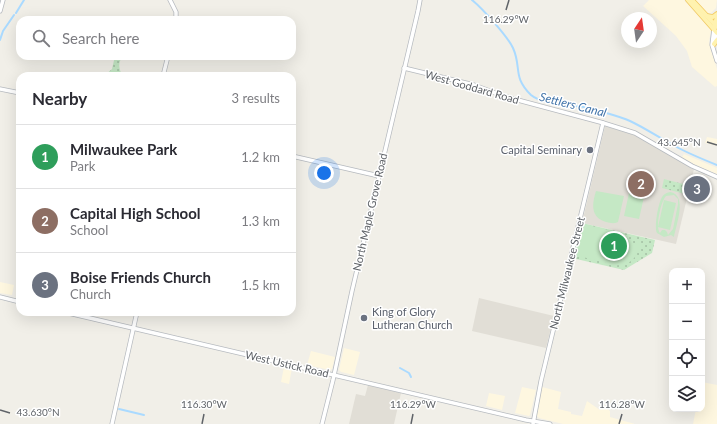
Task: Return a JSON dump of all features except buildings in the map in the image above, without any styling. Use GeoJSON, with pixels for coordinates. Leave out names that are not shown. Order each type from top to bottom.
{"type":"FeatureCollection","features":[{"type":"Feature","properties":{"kind":"main road"},"geometry":{"type":"LineString","coordinates":[[0,11],[3,0]]}},
{"type":"Feature","properties":{"kind":"main road"},"geometry":{"type":"LineString","coordinates":[[170,0],[176,12],[176,16]]}},
{"type":"Feature","properties":{"kind":"main road","name":"North Maple Grove Road"},"geometry":{"type":"LineString","coordinates":[[322,424],[420,0]]}},
{"type":"Feature","properties":{"kind":"main road"},"geometry":{"type":"LineString","coordinates":[[688,0],[716,29]]}},
{"type":"Feature","properties":{"kind":"main road"},"geometry":{"type":"LineString","coordinates":[[692,0],[706,15],[716,29]]}},
{"type":"Feature","properties":{"kind":"main road"},"geometry":{"type":"LineString","coordinates":[[706,15],[713,17],[717,14]]}},
{"type":"Feature","properties":{"kind":"main road"},"geometry":{"type":"LineString","coordinates":[[717,17],[715,44],[717,60]]}},
{"type":"Feature","properties":{"kind":"main road"},"geometry":{"type":"LineString","coordinates":[[164,72],[167,60]]}},
{"type":"Feature","properties":{"kind":"main road","name":"West Goddard Road"},"geometry":{"type":"LineString","coordinates":[[404,68],[474,85],[503,96],[636,133],[692,166],[717,177]]}},
{"type":"Feature","properties":{"kind":"main road"},"geometry":{"type":"LineString","coordinates":[[0,89],[16,92]]}},
{"type":"Feature","properties":{"kind":"main road","name":"North Milwaukee Street"},"geometry":{"type":"LineString","coordinates":[[533,422],[537,397],[603,123]]}},
{"type":"Feature","properties":{"kind":"main road"},"geometry":{"type":"LineString","coordinates":[[296,157],[379,176]]}},
{"type":"Feature","properties":{"kind":"main road"},"geometry":{"type":"LineString","coordinates":[[0,297],[16,301]]}},
{"type":"Feature","properties":{"kind":"main road","name":"West Ustick Road"},"geometry":{"type":"LineString","coordinates":[[81,316],[511,415],[533,422],[550,424]]}},
{"type":"Feature","properties":{"kind":"main road"},"geometry":{"type":"LineString","coordinates":[[112,424],[136,316]]}},
{"type":"Feature","properties":{"kind":"shaded area"},"geometry":{"type":"Polygon","coordinates":[[[649,0],[684,0],[711,30],[709,42],[717,69],[717,86],[715,87],[692,67],[687,51],[676,36],[657,19],[657,12],[650,12],[643,6],[649,0]]]}},
{"type":"Feature","properties":{"kind":"shaded area"},"geometry":{"type":"Polygon","coordinates":[[[694,0],[717,0],[716,8],[711,13],[706,13],[694,0]]]}},
{"type":"Feature","properties":{"kind":"shaded area"},"geometry":{"type":"Polygon","coordinates":[[[605,126],[637,136],[694,169],[676,244],[582,223],[605,126]]]}},
{"type":"Feature","properties":{"kind":"shaded area"},"geometry":{"type":"Polygon","coordinates":[[[707,137],[717,139],[717,146],[705,143],[707,137]]]}},
{"type":"Feature","properties":{"kind":"shaded area"},"geometry":{"type":"Polygon","coordinates":[[[684,154],[717,168],[717,174],[695,165],[682,157],[684,154]]]}},
{"type":"Feature","properties":{"kind":"shaded area"},"geometry":{"type":"Polygon","coordinates":[[[0,282],[14,285],[12,295],[0,293],[0,282]]]}},
{"type":"Feature","properties":{"kind":"shaded area"},"geometry":{"type":"Polygon","coordinates":[[[479,298],[554,316],[546,348],[472,331],[479,298]]]}},
{"type":"Feature","properties":{"kind":"shaded area"},"geometry":{"type":"Polygon","coordinates":[[[344,348],[360,352],[354,375],[341,372],[339,370],[344,348]]]}},
{"type":"Feature","properties":{"kind":"shaded area"},"geometry":{"type":"Polygon","coordinates":[[[311,351],[335,357],[332,369],[330,370],[307,365],[311,351]]]}},
{"type":"Feature","properties":{"kind":"shaded area"},"geometry":{"type":"Polygon","coordinates":[[[284,367],[292,368],[289,384],[281,382],[284,367]]]}},
{"type":"Feature","properties":{"kind":"shaded area"},"geometry":{"type":"Polygon","coordinates":[[[705,383],[717,385],[717,424],[693,424],[695,412],[705,412],[705,383]]]}},
{"type":"Feature","properties":{"kind":"shaded area"},"geometry":{"type":"Polygon","coordinates":[[[368,385],[401,393],[394,424],[349,424],[356,394],[365,396],[368,385]]]}},
{"type":"Feature","properties":{"kind":"shaded area"},"geometry":{"type":"Polygon","coordinates":[[[522,387],[536,390],[529,416],[515,413],[522,387]]]}},
{"type":"Feature","properties":{"kind":"shaded area"},"geometry":{"type":"Polygon","coordinates":[[[542,387],[561,392],[558,409],[582,416],[587,401],[600,410],[604,405],[610,411],[610,417],[635,424],[563,424],[539,418],[537,416],[537,408],[542,387]]]}},
{"type":"Feature","properties":{"kind":"shaded area"},"geometry":{"type":"Polygon","coordinates":[[[489,393],[505,396],[502,410],[486,406],[489,393]]]}},
{"type":"Feature","properties":{"kind":"green space"},"geometry":{"type":"Polygon","coordinates":[[[114,60],[120,60],[119,68],[121,72],[109,72],[112,69],[114,60]]]}},
{"type":"Feature","properties":{"kind":"green space"},"geometry":{"type":"Polygon","coordinates":[[[664,179],[687,185],[685,194],[662,188],[664,179]]]}},
{"type":"Feature","properties":{"kind":"green space"},"geometry":{"type":"Polygon","coordinates":[[[596,191],[624,196],[618,222],[608,222],[597,217],[593,205],[596,191]]]}},
{"type":"Feature","properties":{"kind":"green space"},"geometry":{"type":"Polygon","coordinates":[[[670,192],[675,194],[678,199],[680,211],[674,237],[671,235],[664,237],[657,233],[656,230],[657,215],[662,197],[670,192]],[[674,195],[666,196],[662,203],[658,220],[660,233],[662,230],[665,230],[668,235],[673,229],[678,204],[678,199],[674,195]]]}},
{"type":"Feature","properties":{"kind":"green space"},"geometry":{"type":"Polygon","coordinates":[[[629,193],[644,197],[639,219],[624,216],[629,193]]]}},
{"type":"Feature","properties":{"kind":"green space"},"geometry":{"type":"Polygon","coordinates":[[[664,200],[676,203],[670,230],[658,227],[664,200]]]}},
{"type":"Feature","properties":{"kind":"green space"},"geometry":{"type":"Polygon","coordinates":[[[582,223],[655,240],[652,253],[624,270],[572,258],[577,236],[582,223]]]}},
{"type":"Feature","properties":{"kind":"green space"},"geometry":{"type":"Polygon","coordinates":[[[583,224],[613,231],[614,233],[607,263],[575,255],[583,224]]]}},
{"type":"Feature","properties":{"kind":"green space"},"geometry":{"type":"Polygon","coordinates":[[[614,239],[640,245],[633,260],[620,265],[609,264],[614,239]]]}},
{"type":"Feature","properties":{"kind":"waterway","name":"Settlers Canal"},"geometry":{"type":"LineString","coordinates":[[16,13],[24,0]]}},
{"type":"Feature","properties":{"kind":"waterway","name":"Settlers Canal"},"geometry":{"type":"LineString","coordinates":[[472,0],[482,9],[510,43],[516,55],[521,82],[531,95],[544,101],[586,107],[626,119],[684,151],[717,165]]}},
{"type":"Feature","properties":{"kind":"waterway","name":"Settlers Canal"},"geometry":{"type":"LineString","coordinates":[[0,40],[3,31],[14,15]]}},
{"type":"Feature","properties":{"kind":"waterway"},"geometry":{"type":"LineString","coordinates":[[400,368],[409,373],[411,377]]}},
{"type":"Feature","properties":{"kind":"waterway"},"geometry":{"type":"LineString","coordinates":[[119,409],[144,415]]}},
{"type":"Feature","properties":{"kind":"place","name":"Capital Seminary"},"geometry":{"type":"Point","coordinates":[590,150]}},
{"type":"Feature","properties":{"kind":"place","name":"Capital High School"},"geometry":{"type":"Point","coordinates":[641,184]}},
{"type":"Feature","properties":{"kind":"place","name":"Boise Friends Church"},"geometry":{"type":"Point","coordinates":[697,189]}},
{"type":"Feature","properties":{"kind":"place","name":"Milwaukee Park"},"geometry":{"type":"Point","coordinates":[614,246]}},
{"type":"Feature","properties":{"kind":"place","name":"King of Glory Lutheran Church"},"geometry":{"type":"Point","coordinates":[364,318]}}]}
